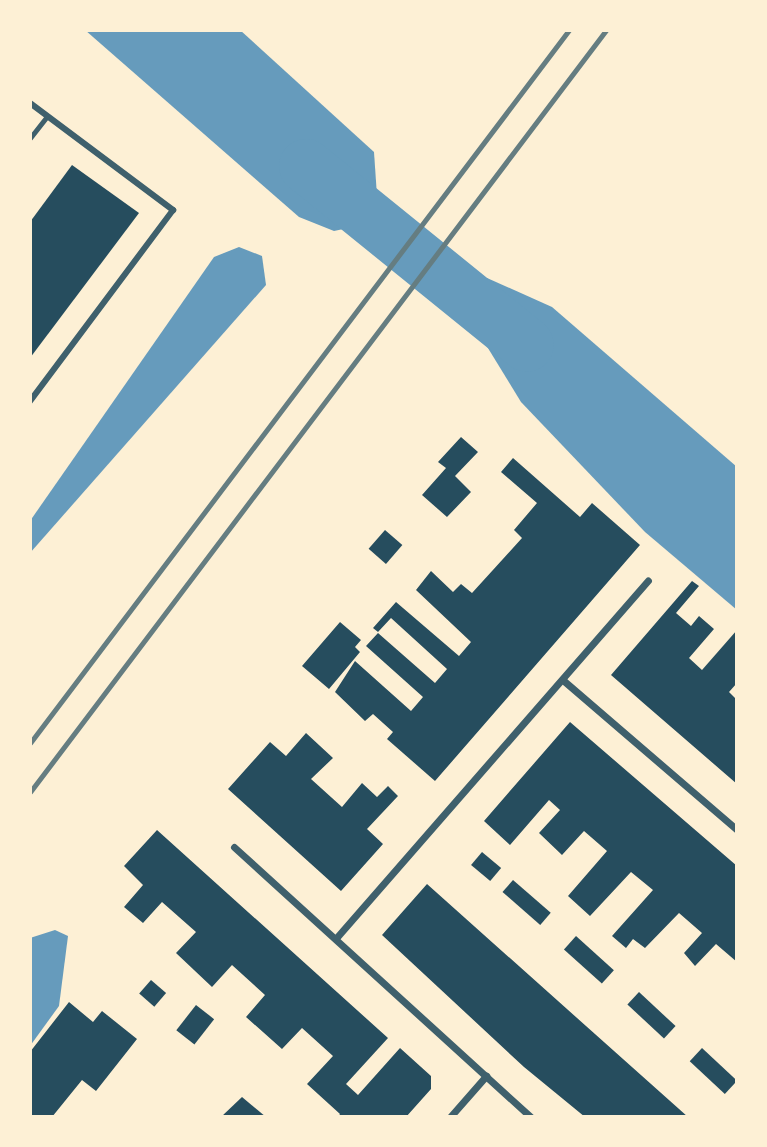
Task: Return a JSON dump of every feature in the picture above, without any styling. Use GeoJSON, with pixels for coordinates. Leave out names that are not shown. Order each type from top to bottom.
{"type":"FeatureCollection","features":[{"type":"Feature","properties":{"kind":"street"},"geometry":{"type":"LineString","coordinates":[[30,103],[173,210],[30,401]]}},
{"type":"Feature","properties":{"kind":"street"},"geometry":{"type":"LineString","coordinates":[[337,937],[564,681],[648,581]]}},
{"type":"Feature","properties":{"kind":"street"},"geometry":{"type":"LineString","coordinates":[[564,681],[737,830]]}},
{"type":"Feature","properties":{"kind":"street"},"geometry":{"type":"LineString","coordinates":[[234,846],[337,937],[530,1117]]}},
{"type":"Feature","properties":{"kind":"street"},"geometry":{"type":"LineString","coordinates":[[450,1117],[486,1076]]}},
{"type":"Feature","properties":{"kind":"lane"},"geometry":{"type":"LineString","coordinates":[[30,138],[47,116]]}},
{"type":"Feature","properties":{"kind":"water"},"geometry":{"type":"Polygon","coordinates":[[[85,30],[240,30],[374,152],[377,196],[353,227],[334,231],[299,217],[85,30]]]}},
{"type":"Feature","properties":{"kind":"water"},"geometry":{"type":"Polygon","coordinates":[[[239,247],[262,256],[266,285],[30,553],[30,521],[214,257],[239,247]]]}},
{"type":"Feature","properties":{"kind":"water"},"geometry":{"type":"Polygon","coordinates":[[[487,278],[552,307],[737,467],[737,610],[645,532],[521,402],[464,309],[487,278]]]}},
{"type":"Feature","properties":{"kind":"water"},"geometry":{"type":"Polygon","coordinates":[[[55,930],[68,936],[59,1006],[30,1046],[30,938],[55,930]]]}},
{"type":"Feature","properties":{"kind":"building"},"geometry":{"type":"Polygon","coordinates":[[[72,165],[139,213],[30,358],[30,222],[72,165]]]}},
{"type":"Feature","properties":{"kind":"building"},"geometry":{"type":"Polygon","coordinates":[[[461,437],[478,452],[455,476],[471,492],[447,517],[422,495],[446,468],[438,462],[461,437]]]}},
{"type":"Feature","properties":{"kind":"building"},"geometry":{"type":"Polygon","coordinates":[[[513,458],[580,517],[592,503],[640,545],[435,781],[387,739],[393,732],[373,714],[365,721],[335,692],[355,661],[411,711],[423,697],[366,646],[378,633],[435,683],[447,669],[391,618],[378,632],[373,628],[396,602],[459,656],[471,642],[416,590],[431,571],[453,592],[461,584],[472,593],[522,538],[514,530],[537,503],[501,472],[513,458]]]}},
{"type":"Feature","properties":{"kind":"building"},"geometry":{"type":"Polygon","coordinates":[[[385,530],[402,545],[386,564],[369,549],[385,530]]]}},
{"type":"Feature","properties":{"kind":"building"},"geometry":{"type":"Polygon","coordinates":[[[692,581],[699,586],[676,613],[691,626],[699,616],[714,629],[689,658],[702,670],[737,630],[737,683],[729,692],[737,700],[737,784],[611,675],[692,581]]]}},
{"type":"Feature","properties":{"kind":"building"},"geometry":{"type":"Polygon","coordinates":[[[340,622],[361,640],[355,647],[360,652],[329,689],[302,666],[340,622]]]}},
{"type":"Feature","properties":{"kind":"building"},"geometry":{"type":"Polygon","coordinates":[[[570,722],[737,866],[737,962],[716,944],[695,966],[684,953],[702,933],[679,913],[645,948],[633,939],[626,948],[612,936],[653,890],[631,872],[590,916],[568,896],[607,851],[584,831],[562,855],[539,833],[560,810],[549,800],[510,845],[484,821],[570,722]]]}},
{"type":"Feature","properties":{"kind":"building"},"geometry":{"type":"Polygon","coordinates":[[[306,733],[333,758],[311,779],[342,807],[362,783],[377,797],[388,786],[398,796],[367,829],[383,844],[341,891],[228,789],[270,742],[286,756],[306,733]]]}},
{"type":"Feature","properties":{"kind":"building"},"geometry":{"type":"Polygon","coordinates":[[[157,830],[388,1038],[346,1084],[358,1095],[400,1048],[431,1076],[431,1089],[406,1117],[338,1117],[340,1114],[307,1084],[333,1056],[302,1028],[282,1049],[246,1017],[265,995],[232,965],[212,987],[176,953],[196,932],[162,902],[143,923],[124,907],[143,885],[124,866],[157,830]]]}},
{"type":"Feature","properties":{"kind":"building"},"geometry":{"type":"Polygon","coordinates":[[[482,852],[501,868],[490,881],[471,865],[482,852]]]}},
{"type":"Feature","properties":{"kind":"building"},"geometry":{"type":"Polygon","coordinates":[[[513,880],[551,913],[540,925],[503,892],[513,880]]]}},
{"type":"Feature","properties":{"kind":"building"},"geometry":{"type":"Polygon","coordinates":[[[427,884],[688,1117],[585,1117],[524,1067],[382,935],[427,884]]]}},
{"type":"Feature","properties":{"kind":"building"},"geometry":{"type":"Polygon","coordinates":[[[576,936],[614,970],[602,984],[564,949],[576,936]]]}},
{"type":"Feature","properties":{"kind":"building"},"geometry":{"type":"Polygon","coordinates":[[[151,980],[166,993],[154,1007],[139,994],[151,980]]]}},
{"type":"Feature","properties":{"kind":"building"},"geometry":{"type":"Polygon","coordinates":[[[639,992],[676,1026],[664,1039],[627,1004],[639,992]]]}},
{"type":"Feature","properties":{"kind":"building"},"geometry":{"type":"Polygon","coordinates":[[[69,1002],[93,1022],[102,1011],[137,1039],[96,1091],[82,1080],[52,1117],[30,1117],[30,1052],[69,1002]]]}},
{"type":"Feature","properties":{"kind":"building"},"geometry":{"type":"Polygon","coordinates":[[[196,1005],[214,1019],[194,1044],[176,1030],[196,1005]]]}},
{"type":"Feature","properties":{"kind":"building"},"geometry":{"type":"Polygon","coordinates":[[[702,1048],[737,1081],[725,1094],[690,1061],[702,1048]]]}},
{"type":"Feature","properties":{"kind":"building"},"geometry":{"type":"Polygon","coordinates":[[[242,1097],[266,1117],[221,1117],[242,1097]]]}},
{"type":"Feature","properties":{"kind":"waterway"},"geometry":{"type":"LineString","coordinates":[[306,166],[527,345]]}},
{"type":"Feature","properties":{"kind":"railway"},"geometry":{"type":"LineString","coordinates":[[30,743],[569,30]]}},
{"type":"Feature","properties":{"kind":"railway"},"geometry":{"type":"LineString","coordinates":[[30,792],[606,30]]}}]}
